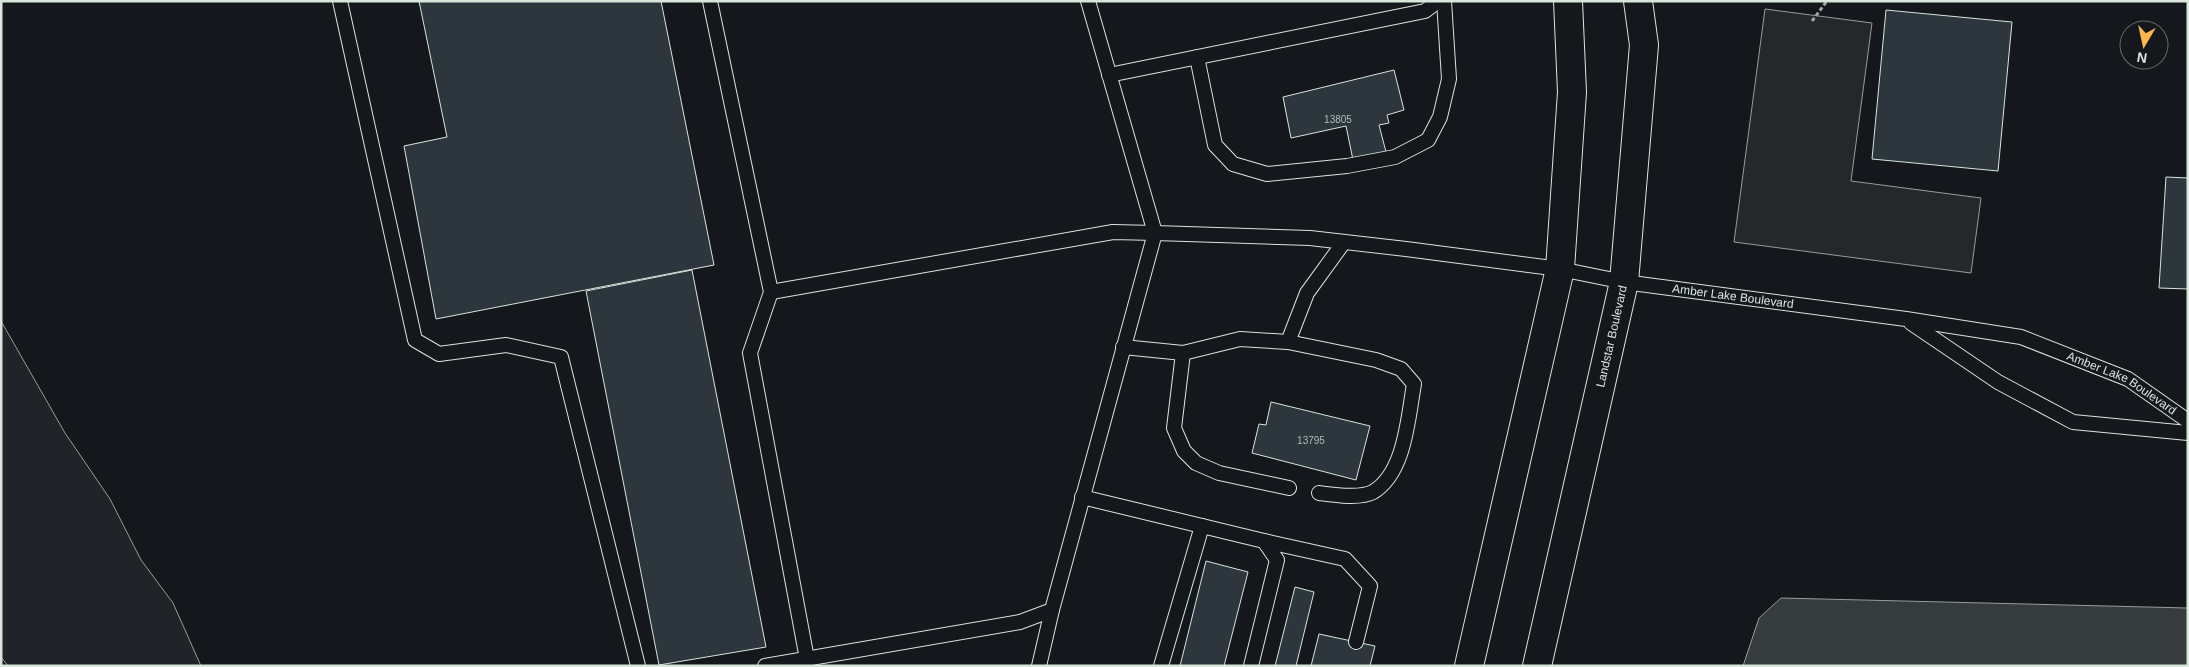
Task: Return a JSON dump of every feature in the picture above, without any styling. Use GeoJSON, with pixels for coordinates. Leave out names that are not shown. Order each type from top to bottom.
{"type":"FeatureCollection","features":[{"type":"Feature","properties":{"kind":"main road"},"geometry":{"type":"LineString","coordinates":[[1469,666],[1560,269],[1572,92],[1568,1]]}},
{"type":"Feature","properties":{"kind":"main road","name":"Landstar Boulevard"},"geometry":{"type":"LineString","coordinates":[[1537,666],[1624,282],[1644,45],[1638,1]]}},
{"type":"Feature","properties":{"kind":"lane"},"geometry":{"type":"LineString","coordinates":[[340,1],[415,340],[439,354],[506,345],[561,357],[638,666]]}},
{"type":"Feature","properties":{"kind":"lane"},"geometry":{"type":"LineString","coordinates":[[710,1],[771,292],[750,352],[808,659]]}},
{"type":"Feature","properties":{"kind":"lane"},"geometry":{"type":"LineString","coordinates":[[1039,666],[1082,497],[1155,233],[1088,1]]}},
{"type":"Feature","properties":{"kind":"lane"},"geometry":{"type":"LineString","coordinates":[[1109,74],[1425,11],[1438,1]]}},
{"type":"Feature","properties":{"kind":"lane"},"geometry":{"type":"LineString","coordinates":[[1197,57],[1215,145],[1233,164],[1266,174],[1347,166],[1394,156],[1428,140],[1440,117],[1449,79],[1444,1]]}},
{"type":"Feature","properties":{"kind":"lane","name":"Amber Lake Boulevard"},"geometry":{"type":"LineString","coordinates":[[771,292],[1113,232],[1310,238],[1560,269],[1624,282],[1906,319],[2021,338],[2128,378],[2188,421]]}},
{"type":"Feature","properties":{"kind":"lane"},"geometry":{"type":"LineString","coordinates":[[1288,342],[1307,293],[1344,242]]}},
{"type":"Feature","properties":{"kind":"lane","name":"Amber Lake Boulevard"},"geometry":{"type":"LineString","coordinates":[[1906,319],[1998,382],[2073,422],[2188,434]]}},
{"type":"Feature","properties":{"kind":"lane"},"geometry":{"type":"LineString","coordinates":[[1124,346],[1183,353],[1240,339],[1288,342],[1376,360],[1402,369],[1414,384],[1401,454],[1386,480],[1372,493],[1348,496],[1319,494]]}},
{"type":"Feature","properties":{"kind":"lane"},"geometry":{"type":"LineString","coordinates":[[1183,353],[1174,428],[1184,451],[1196,463],[1219,473],[1289,488]]}},
{"type":"Feature","properties":{"kind":"lane"},"geometry":{"type":"LineString","coordinates":[[1082,497],[1345,559],[1370,586],[1356,642]]}},
{"type":"Feature","properties":{"kind":"lane"},"geometry":{"type":"LineString","coordinates":[[1161,666],[1202,526]]}},
{"type":"Feature","properties":{"kind":"lane"},"geometry":{"type":"LineString","coordinates":[[1251,666],[1277,560],[1264,541]]}},
{"type":"Feature","properties":{"kind":"lane"},"geometry":{"type":"LineString","coordinates":[[765,666],[1020,622],[1052,610]]}},
{"type":"Feature","properties":{"kind":"path"},"geometry":{"type":"LineString","coordinates":[[1812,21],[1827,1]]}},
{"type":"Feature","properties":{"kind":"shaded area"},"geometry":{"type":"Polygon","coordinates":[[[1765,9],[1872,23],[1851,181],[1981,198],[1971,273],[1734,242],[1765,9]]]}},
{"type":"Feature","properties":{"kind":"shaded area"},"geometry":{"type":"Polygon","coordinates":[[[1,321],[65,433],[110,499],[141,560],[173,603],[201,666],[8,666],[1,657],[1,321]]]}},
{"type":"Feature","properties":{"kind":"shaded area"},"geometry":{"type":"Polygon","coordinates":[[[1781,598],[2188,608],[2188,666],[1743,666],[1759,618],[1781,598]]]}},
{"type":"Feature","properties":{"kind":"building"},"geometry":{"type":"Polygon","coordinates":[[[419,1],[661,1],[714,265],[436,319],[404,146],[447,137],[419,1]]]}},
{"type":"Feature","properties":{"kind":"building"},"geometry":{"type":"Polygon","coordinates":[[[1886,10],[2012,22],[1998,171],[1872,159],[1886,10]]]}},
{"type":"Feature","properties":{"kind":"building"},"geometry":{"type":"Polygon","coordinates":[[[1394,70],[1404,110],[1387,115],[1389,123],[1379,125],[1386,152],[1353,160],[1346,126],[1291,138],[1283,97],[1394,70]]]}},
{"type":"Feature","properties":{"kind":"building"},"geometry":{"type":"Polygon","coordinates":[[[2166,177],[2188,178],[2188,289],[2159,288],[2166,177]]]}},
{"type":"Feature","properties":{"kind":"building"},"geometry":{"type":"Polygon","coordinates":[[[692,270],[766,647],[659,665],[586,291],[692,270]]]}},
{"type":"Feature","properties":{"kind":"building"},"geometry":{"type":"Polygon","coordinates":[[[1271,402],[1370,426],[1356,480],[1252,453],[1259,424],[1266,425],[1271,402]]]}},
{"type":"Feature","properties":{"kind":"building"},"geometry":{"type":"Polygon","coordinates":[[[1206,561],[1248,572],[1224,666],[1180,666],[1206,561]]]}},
{"type":"Feature","properties":{"kind":"building"},"geometry":{"type":"Polygon","coordinates":[[[1295,587],[1314,592],[1296,666],[1275,666],[1295,587]]]}},
{"type":"Feature","properties":{"kind":"building"},"geometry":{"type":"Polygon","coordinates":[[[1319,634],[1375,646],[1370,666],[1311,666],[1319,634]]]}}]}
